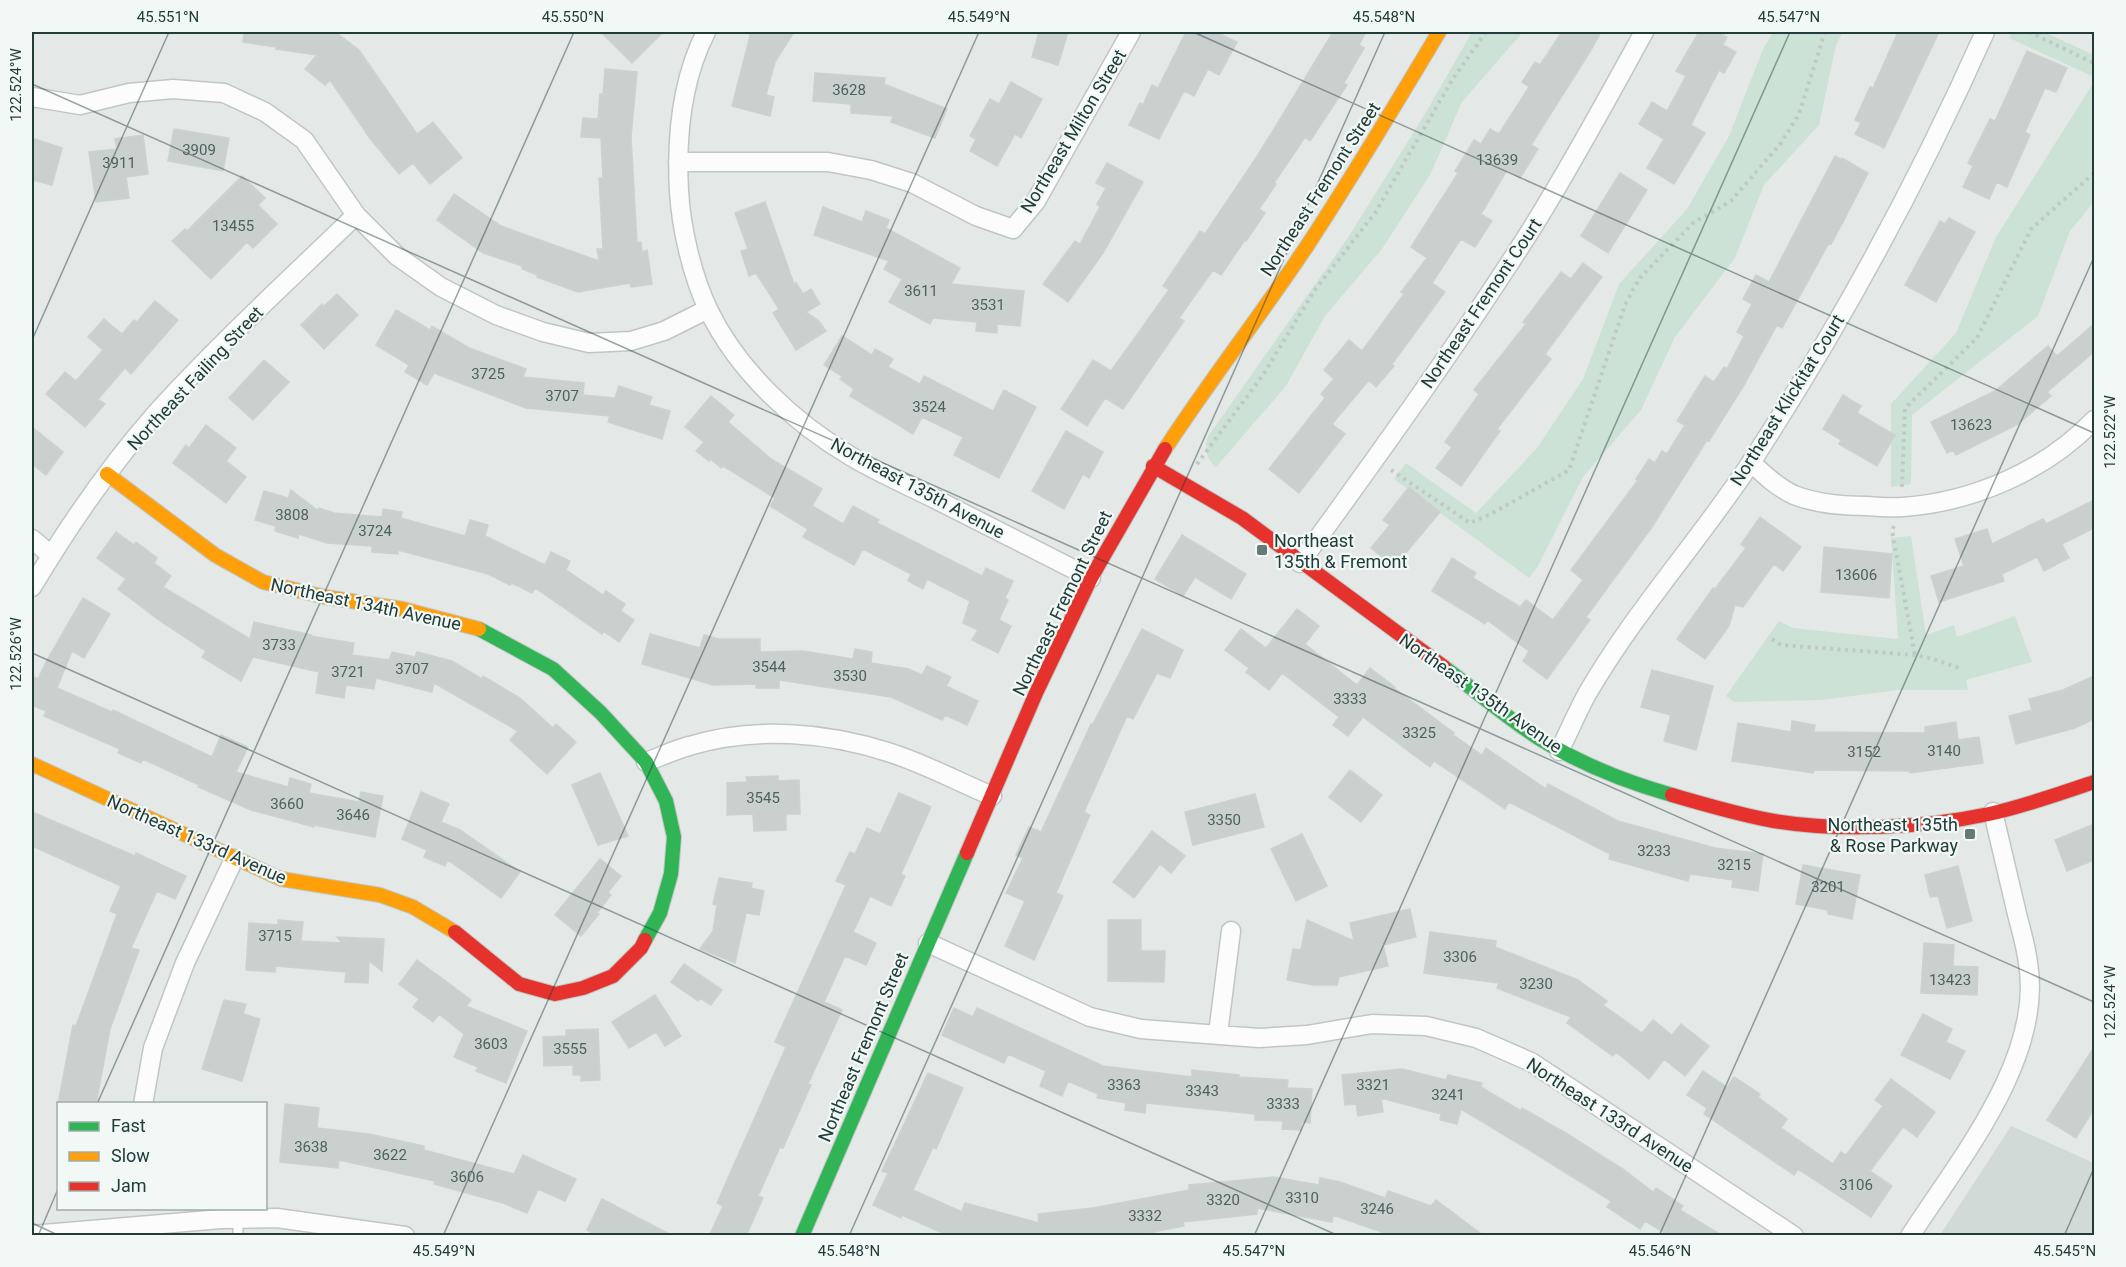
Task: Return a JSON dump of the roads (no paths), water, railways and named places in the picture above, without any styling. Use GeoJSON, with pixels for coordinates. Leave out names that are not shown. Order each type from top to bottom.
{"type":"FeatureCollection","features":[{"type":"Feature","properties":{"kind":"street","name":"Northeast 135th Avenue"},"geometry":{"type":"LineString","coordinates":[[706,32],[698,46],[686,86],[679,124],[680,207],[691,259],[708,309],[732,351],[770,394],[807,426],[851,456],[1091,578]]}},
{"type":"Feature","properties":{"kind":"street","name":"Northeast Milton Street"},"geometry":{"type":"LineString","coordinates":[[678,162],[828,162],[872,170],[912,183],[976,216],[1013,230],[1036,201],[1131,32]]}},
{"type":"Feature","properties":{"kind":"street","name":"Northeast Fremont Street"},"geometry":{"type":"LineString","coordinates":[[805,1234],[1036,693],[1091,578],[1153,466],[1198,398],[1306,247],[1382,129],[1439,32]]}},
{"type":"Feature","properties":{"kind":"street","name":"Northeast Fremont Court"},"geometry":{"type":"LineString","coordinates":[[1300,563],[1470,324],[1530,232],[1586,138],[1644,32]]}},
{"type":"Feature","properties":{"kind":"street","name":"Northeast Klickitat Court"},"geometry":{"type":"LineString","coordinates":[[1559,751],[1587,694],[1614,652],[1751,462],[1826,340],[1884,236],[1986,32]]}},
{"type":"Feature","properties":{"kind":"street"},"geometry":{"type":"LineString","coordinates":[[32,97],[80,105],[129,93],[173,89],[224,93],[265,112],[304,140],[356,215],[397,256],[441,287],[496,315],[543,333],[589,343],[630,341],[664,331],[708,309]]}},
{"type":"Feature","properties":{"kind":"street","name":"Northeast Failing Street"},"geometry":{"type":"LineString","coordinates":[[32,587],[51,555],[107,474],[158,412],[206,361],[356,215]]}},
{"type":"Feature","properties":{"kind":"street"},"geometry":{"type":"LineString","coordinates":[[1751,462],[1771,482],[1794,495],[1848,506],[1901,507],[1953,499],[2004,482],[2050,457],[2094,420]]}},
{"type":"Feature","properties":{"kind":"street","name":"Northeast 135th Avenue"},"geometry":{"type":"LineString","coordinates":[[1153,466],[1242,518],[1300,563],[1559,751],[1611,775],[1665,795],[1782,822],[1840,825],[1894,824],[1972,817],[2039,800],[2094,782]]}},
{"type":"Feature","properties":{"kind":"street","name":"Northeast 134th Avenue"},"geometry":{"type":"LineString","coordinates":[[107,474],[215,555],[263,582],[325,597],[403,609],[485,631],[553,669],[601,713],[646,762]]}},
{"type":"Feature","properties":{"kind":"street"},"geometry":{"type":"LineString","coordinates":[[32,539],[51,555]]}},
{"type":"Feature","properties":{"kind":"street"},"geometry":{"type":"LineString","coordinates":[[646,762],[688,746],[723,738],[767,733],[802,735],[842,740],[892,753],[992,796]]}},
{"type":"Feature","properties":{"kind":"street","name":"Northeast 133rd Avenue"},"geometry":{"type":"LineString","coordinates":[[32,765],[281,879],[380,895],[413,906],[450,928],[519,984],[555,994],[583,988],[613,976],[641,948],[660,913],[671,874],[674,837],[666,801],[646,762]]}},
{"type":"Feature","properties":{"kind":"street"},"geometry":{"type":"LineString","coordinates":[[1910,1236],[1988,1117],[2008,1079],[2016,1058],[2029,1006],[2029,964],[1993,812]]}},
{"type":"Feature","properties":{"kind":"street"},"geometry":{"type":"LineString","coordinates":[[143,1102],[153,1048],[185,963],[234,859]]}},
{"type":"Feature","properties":{"kind":"street"},"geometry":{"type":"LineString","coordinates":[[1218,1034],[1231,931]]}},
{"type":"Feature","properties":{"kind":"street","name":"Northeast 133rd Avenue"},"geometry":{"type":"LineString","coordinates":[[928,943],[1090,1017],[1141,1029],[1259,1038],[1307,1035],[1383,1024],[1426,1026],[1476,1038],[1531,1062],[1794,1236]]}},
{"type":"Feature","properties":{"kind":"street"},"geometry":{"type":"LineString","coordinates":[[32,1235],[101,1233],[139,1217],[238,1227],[298,1220],[405,1236]]}},
{"type":"Feature","properties":{"kind":"place","name":"Northeast 135th & Fremont"},"geometry":{"type":"Point","coordinates":[1262,550]}},
{"type":"Feature","properties":{"kind":"place","name":"Northeast 135th & Rose Parkway"},"geometry":{"type":"Point","coordinates":[1970,834]}}]}
